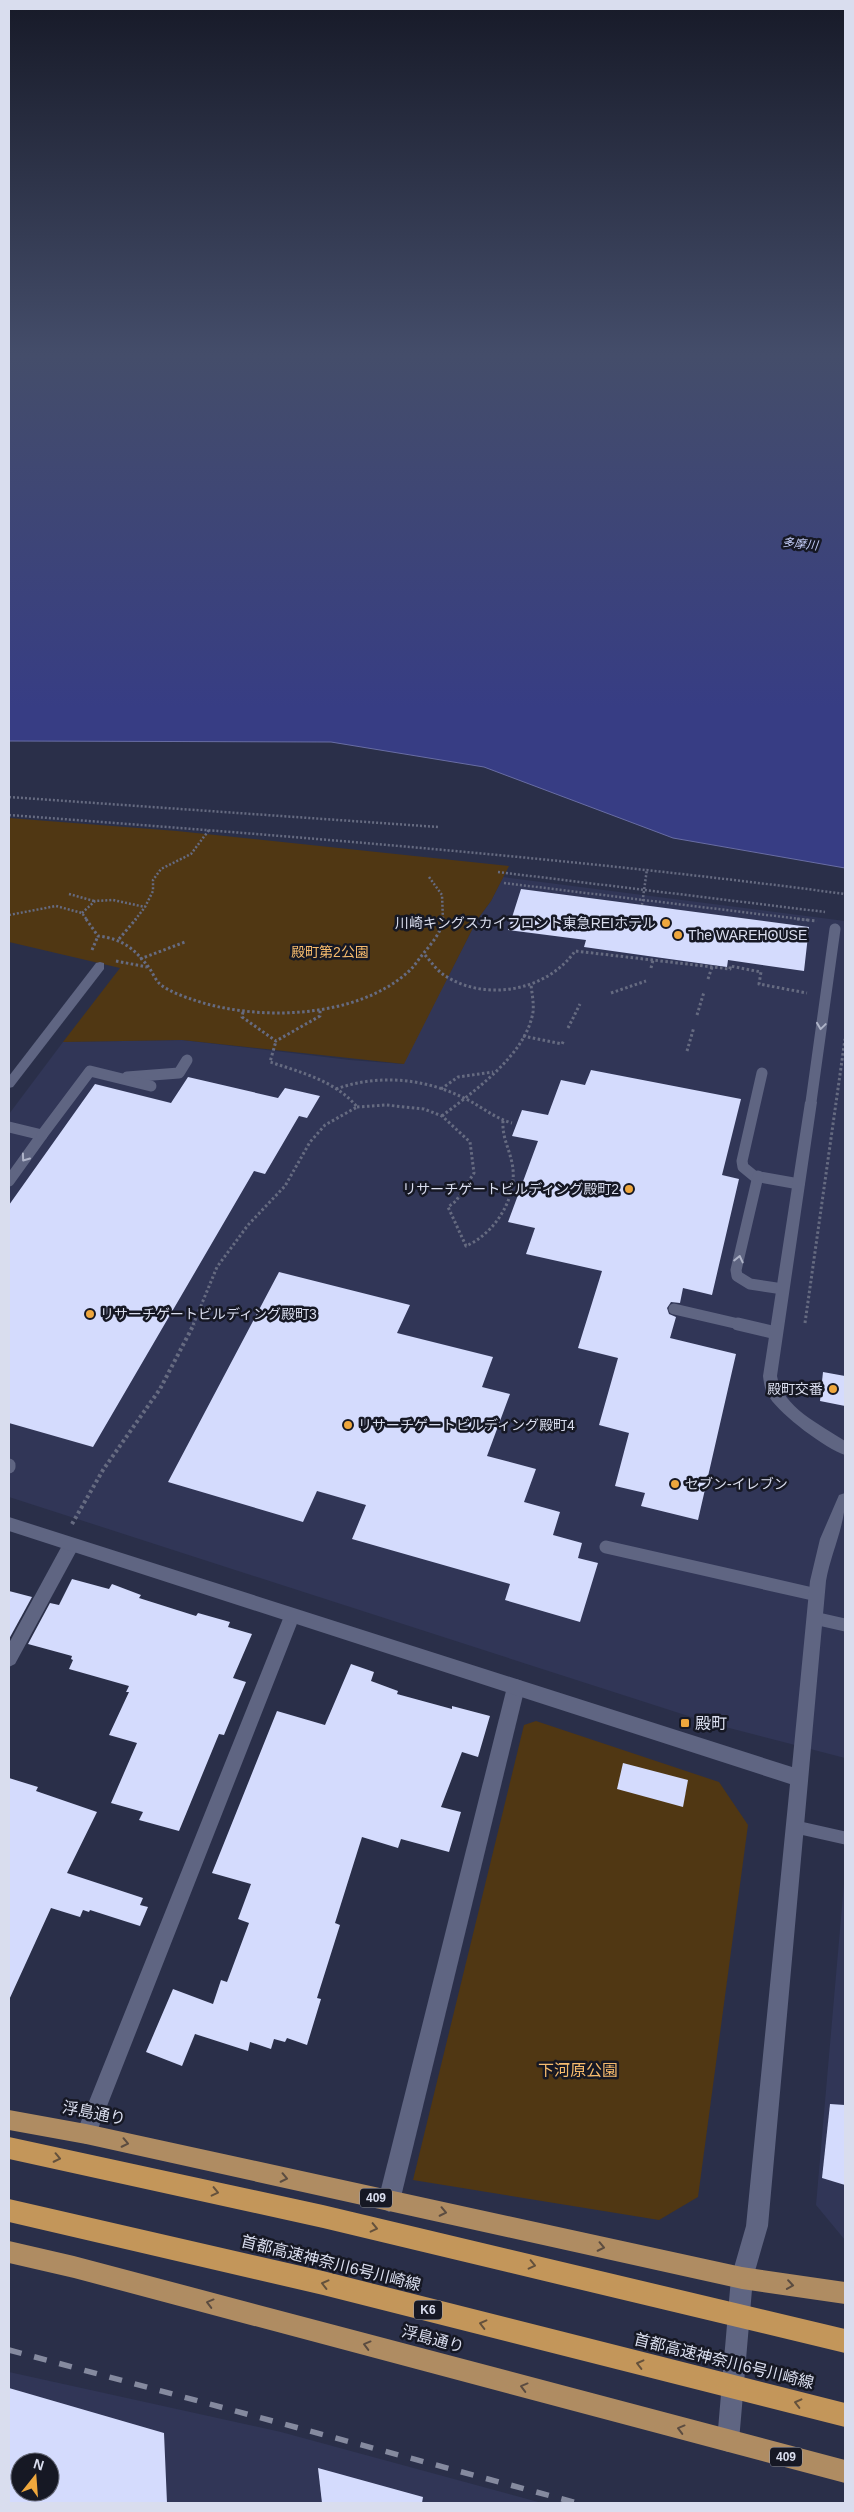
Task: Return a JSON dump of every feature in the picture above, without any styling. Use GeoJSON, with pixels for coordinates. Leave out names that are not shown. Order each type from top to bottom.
{"type":"FeatureCollection","features":[{"type":"Feature","properties":{"kind":"highway","name":"浮島通り"},"geometry":{"type":"LineString","coordinates":[[9,2120],[86,2134],[742,2278],[845,2293]]}},
{"type":"Feature","properties":{"kind":"highway"},"geometry":{"type":"LineString","coordinates":[[9,2148],[136,2174],[540,2266],[845,2341]]}},
{"type":"Feature","properties":{"kind":"highway","name":"首都高速神奈川6号川崎線"},"geometry":{"type":"LineString","coordinates":[[9,2210],[274,2272],[845,2415]]}},
{"type":"Feature","properties":{"kind":"highway","name":"浮島通り"},"geometry":{"type":"LineString","coordinates":[[9,2252],[83,2269],[845,2472]]}},
{"type":"Feature","properties":{"kind":"street"},"geometry":{"type":"LineString","coordinates":[[9,1082],[100,966]]}},
{"type":"Feature","properties":{"kind":"street"},"geometry":{"type":"LineString","coordinates":[[811,1102],[770,1376],[773,1391],[780,1400],[845,1449]]}},
{"type":"Feature","properties":{"kind":"street"},"geometry":{"type":"LineString","coordinates":[[728,2441],[742,2278],[757,2226],[796,1827],[814,1618],[822,1554],[831,1526],[845,1500]]}},
{"type":"Feature","properties":{"kind":"street"},"geometry":{"type":"LineString","coordinates":[[9,1524],[799,1778]]}},
{"type":"Feature","properties":{"kind":"street"},"geometry":{"type":"LineString","coordinates":[[9,1659],[71,1544]]}},
{"type":"Feature","properties":{"kind":"street"},"geometry":{"type":"LineString","coordinates":[[86,2134],[292,1616]]}},
{"type":"Feature","properties":{"kind":"street"},"geometry":{"type":"LineString","coordinates":[[389,2201],[516,1687]]}},
{"type":"Feature","properties":{"kind":"lane"},"geometry":{"type":"LineString","coordinates":[[811,1102],[835,930]]}},
{"type":"Feature","properties":{"kind":"lane"},"geometry":{"type":"LineString","coordinates":[[118,1078],[179,1072],[187,1060]]}},
{"type":"Feature","properties":{"kind":"lane"},"geometry":{"type":"LineString","coordinates":[[9,1181],[90,1070],[151,1086]]}},
{"type":"Feature","properties":{"kind":"lane"},"geometry":{"type":"LineString","coordinates":[[762,1073],[742,1161],[743,1167],[747,1172],[758,1176],[799,1184]]}},
{"type":"Feature","properties":{"kind":"lane"},"geometry":{"type":"LineString","coordinates":[[9,1127],[42,1135]]}},
{"type":"Feature","properties":{"kind":"lane"},"geometry":{"type":"LineString","coordinates":[[758,1176],[736,1270],[738,1276],[750,1284],[783,1290]]}},
{"type":"Feature","properties":{"kind":"lane"},"geometry":{"type":"LineString","coordinates":[[674,1309],[776,1333]]}},
{"type":"Feature","properties":{"kind":"lane"},"geometry":{"type":"LineString","coordinates":[[606,1547],[817,1595]]}},
{"type":"Feature","properties":{"kind":"lane"},"geometry":{"type":"LineString","coordinates":[[814,1618],[845,1625]]}},
{"type":"Feature","properties":{"kind":"lane"},"geometry":{"type":"LineString","coordinates":[[796,1827],[845,1838]]}},
{"type":"Feature","properties":{"kind":"path"},"geometry":{"type":"LineString","coordinates":[[9,797],[438,827]]}},
{"type":"Feature","properties":{"kind":"path"},"geometry":{"type":"LineString","coordinates":[[9,815],[372,842],[436,851],[647,869],[845,894]]}},
{"type":"Feature","properties":{"kind":"path"},"geometry":{"type":"LineString","coordinates":[[119,940],[145,907],[153,891],[152,880],[161,869],[191,854],[209,830]]}},
{"type":"Feature","properties":{"kind":"path"},"geometry":{"type":"LineString","coordinates":[[642,905],[647,869]]}},
{"type":"Feature","properties":{"kind":"path"},"geometry":{"type":"LineString","coordinates":[[498,872],[644,888],[826,912]]}},
{"type":"Feature","properties":{"kind":"path"},"geometry":{"type":"LineString","coordinates":[[9,915],[56,906],[82,913],[98,936],[119,940],[140,959],[159,984],[190,998],[222,1009],[242,1012],[277,1013],[320,1009],[350,1002],[391,985],[411,971],[425,955],[443,924],[442,893],[429,877]]}},
{"type":"Feature","properties":{"kind":"path"},"geometry":{"type":"LineString","coordinates":[[504,883],[826,922]]}},
{"type":"Feature","properties":{"kind":"path"},"geometry":{"type":"LineString","coordinates":[[69,894],[95,901],[113,900],[145,907]]}},
{"type":"Feature","properties":{"kind":"path"},"geometry":{"type":"LineString","coordinates":[[82,913],[95,901]]}},
{"type":"Feature","properties":{"kind":"path"},"geometry":{"type":"LineString","coordinates":[[140,959],[185,942]]}},
{"type":"Feature","properties":{"kind":"path"},"geometry":{"type":"LineString","coordinates":[[425,955],[448,978],[465,984],[494,989],[531,985],[557,974],[569,963],[575,951],[730,969],[730,966],[761,972],[759,984],[810,994]]}},
{"type":"Feature","properties":{"kind":"path"},"geometry":{"type":"LineString","coordinates":[[651,968],[653,960]]}},
{"type":"Feature","properties":{"kind":"path"},"geometry":{"type":"LineString","coordinates":[[708,979],[712,967]]}},
{"type":"Feature","properties":{"kind":"path"},"geometry":{"type":"LineString","coordinates":[[611,993],[646,981]]}},
{"type":"Feature","properties":{"kind":"path"},"geometry":{"type":"LineString","coordinates":[[442,1116],[493,1072],[518,1047],[533,1014],[531,985]]}},
{"type":"Feature","properties":{"kind":"path"},"geometry":{"type":"LineString","coordinates":[[697,1015],[704,992]]}},
{"type":"Feature","properties":{"kind":"path"},"geometry":{"type":"LineString","coordinates":[[568,1028],[580,1004]]}},
{"type":"Feature","properties":{"kind":"path"},"geometry":{"type":"LineString","coordinates":[[320,1009],[320,1016],[276,1041],[270,1062],[310,1075],[352,1099],[357,1107]]}},
{"type":"Feature","properties":{"kind":"path"},"geometry":{"type":"LineString","coordinates":[[242,1012],[242,1017],[276,1041]]}},
{"type":"Feature","properties":{"kind":"path"},"geometry":{"type":"LineString","coordinates":[[687,1051],[694,1027]]}},
{"type":"Feature","properties":{"kind":"path"},"geometry":{"type":"LineString","coordinates":[[523,1036],[562,1044],[564,1040]]}},
{"type":"Feature","properties":{"kind":"path"},"geometry":{"type":"LineString","coordinates":[[805,1323],[845,1039]]}},
{"type":"Feature","properties":{"kind":"path"},"geometry":{"type":"LineString","coordinates":[[441,1088],[446,1082],[477,1073],[493,1072]]}},
{"type":"Feature","properties":{"kind":"path"},"geometry":{"type":"LineString","coordinates":[[336,1089],[344,1085],[370,1081],[402,1081],[441,1088],[464,1098],[503,1121],[512,1122]]}},
{"type":"Feature","properties":{"kind":"path"},"geometry":{"type":"LineString","coordinates":[[72,1526],[103,1470],[160,1389],[191,1331],[217,1267],[248,1225],[284,1186],[310,1142],[325,1125],[357,1107],[386,1105],[424,1109],[442,1116],[470,1142],[473,1155],[474,1173],[456,1201],[448,1207],[466,1246],[476,1243],[491,1227],[513,1194],[514,1179],[510,1154],[502,1136],[503,1121]]}},
{"type":"Feature","properties":{"kind":"shaded area"},"geometry":{"type":"Polygon","coordinates":[[[503,877],[845,921],[845,1758],[710,1723],[9,1497],[9,1114],[63,1042],[182,1040],[350,1060],[403,1064],[477,920],[491,901],[503,877]]]}},
{"type":"Feature","properties":{"kind":"shaded area"},"geometry":{"type":"Polygon","coordinates":[[[845,1872],[845,2240],[816,2205],[845,1872]]]}},
{"type":"Feature","properties":{"kind":"shaded area"},"geometry":{"type":"Polygon","coordinates":[[[9,2372],[281,2432],[542,2503],[9,2503],[9,2372]]]}},
{"type":"Feature","properties":{"kind":"green space","name":"殿町第2公園"},"geometry":{"type":"Polygon","coordinates":[[[9,818],[177,831],[509,866],[491,901],[477,920],[404,1064],[182,1040],[63,1042],[120,968],[9,942],[9,818]]]}},
{"type":"Feature","properties":{"kind":"green space","name":"下河原公園"},"geometry":{"type":"Polygon","coordinates":[[[536,1721],[719,1782],[748,1825],[698,2197],[659,2220],[413,2180],[524,1725],[536,1721]]]}},
{"type":"Feature","properties":{"kind":"water","name":"多摩川"},"geometry":{"type":"Polygon","coordinates":[[[9,474],[845,474],[845,868],[673,838],[484,767],[331,742],[9,741],[9,474]]]}},
{"type":"Feature","properties":{"kind":"building","name":"The WAREHOUSE"},"geometry":{"type":"Polygon","coordinates":[[[521,889],[809,927],[804,971],[728,960],[727,967],[584,947],[586,940],[508,930],[521,889]]]}},
{"type":"Feature","properties":{"kind":"building","name":"リサーチゲートビルディング殿町2"},"geometry":{"type":"Polygon","coordinates":[[[591,1070],[741,1099],[722,1175],[739,1179],[712,1295],[683,1288],[680,1303],[671,1302],[667,1308],[669,1314],[676,1317],[670,1338],[736,1354],[698,1520],[641,1506],[645,1493],[615,1486],[629,1433],[599,1425],[618,1358],[578,1348],[602,1271],[526,1254],[535,1228],[508,1222],[538,1141],[512,1136],[522,1110],[548,1115],[561,1080],[585,1085],[591,1070]]]}},
{"type":"Feature","properties":{"kind":"building","name":"リサーチゲートビルディング殿町3"},"geometry":{"type":"Polygon","coordinates":[[[188,1077],[278,1098],[285,1088],[320,1096],[307,1118],[299,1116],[265,1174],[254,1171],[93,1447],[9,1423],[9,1205],[95,1084],[171,1103],[188,1077]]]}},
{"type":"Feature","properties":{"kind":"building","name":"リサーチゲートビルディング殿町4"},"geometry":{"type":"Polygon","coordinates":[[[279,1272],[410,1305],[397,1333],[493,1357],[482,1387],[510,1394],[487,1456],[536,1469],[524,1502],[560,1512],[553,1535],[582,1543],[578,1558],[598,1563],[580,1622],[505,1600],[510,1584],[352,1539],[366,1505],[317,1491],[303,1522],[168,1482],[279,1272]]]}},
{"type":"Feature","properties":{"kind":"building","name":"殿町交番"},"geometry":{"type":"Polygon","coordinates":[[[823,1372],[845,1376],[845,1406],[820,1401],[823,1372]]]}},
{"type":"Feature","properties":{"kind":"building"},"geometry":{"type":"Polygon","coordinates":[[[72,1579],[109,1589],[112,1584],[141,1595],[139,1598],[196,1616],[198,1613],[230,1622],[228,1627],[252,1634],[233,1678],[246,1682],[224,1735],[219,1734],[179,1831],[139,1820],[143,1812],[111,1803],[137,1743],[109,1735],[129,1692],[126,1692],[129,1686],[69,1669],[73,1660],[71,1659],[72,1656],[28,1644],[50,1603],[59,1605],[72,1579]]]}},
{"type":"Feature","properties":{"kind":"building"},"geometry":{"type":"Polygon","coordinates":[[[9,1591],[32,1597],[9,1639],[9,1591]]]}},
{"type":"Feature","properties":{"kind":"building"},"geometry":{"type":"Polygon","coordinates":[[[351,1664],[374,1672],[371,1681],[398,1691],[397,1694],[452,1709],[452,1706],[490,1716],[478,1757],[462,1752],[441,1807],[461,1812],[449,1852],[401,1839],[398,1848],[362,1837],[335,1923],[340,1925],[317,1998],[321,1999],[307,2045],[287,2038],[285,2042],[274,2039],[271,2049],[250,2042],[248,2051],[195,2034],[182,2066],[146,2052],[173,1989],[213,2004],[221,1980],[227,1982],[249,1923],[238,1919],[251,1884],[212,1873],[277,1711],[325,1725],[351,1664]]]}},
{"type":"Feature","properties":{"kind":"building"},"geometry":{"type":"Polygon","coordinates":[[[623,1763],[688,1780],[683,1807],[617,1789],[623,1763]]]}},
{"type":"Feature","properties":{"kind":"building"},"geometry":{"type":"Polygon","coordinates":[[[9,1778],[38,1787],[36,1791],[97,1812],[67,1873],[143,1898],[140,1905],[148,1907],[140,1926],[90,1910],[89,1912],[83,1910],[80,1917],[51,1908],[9,2000],[9,1778]]]}},
{"type":"Feature","properties":{"kind":"building"},"geometry":{"type":"Polygon","coordinates":[[[830,2104],[845,2105],[845,2185],[822,2178],[830,2104]]]}},
{"type":"Feature","properties":{"kind":"building"},"geometry":{"type":"Polygon","coordinates":[[[9,2388],[164,2433],[167,2503],[9,2503],[9,2388]]]}},
{"type":"Feature","properties":{"kind":"building"},"geometry":{"type":"Polygon","coordinates":[[[318,2468],[423,2497],[422,2503],[322,2503],[318,2468]]]}},
{"type":"Feature","properties":{"kind":"railway"},"geometry":{"type":"LineString","coordinates":[[9,2350],[577,2503]]}},
{"type":"Feature","properties":{"kind":"place","name":"川崎キングスカイフロント東急REIホテル"},"geometry":{"type":"Point","coordinates":[666,923]}},
{"type":"Feature","properties":{"kind":"place","name":"The WAREHOUSE"},"geometry":{"type":"Point","coordinates":[678,935]}},
{"type":"Feature","properties":{"kind":"place","name":"リサーチゲートビルディング殿町2"},"geometry":{"type":"Point","coordinates":[629,1189]}},
{"type":"Feature","properties":{"kind":"place","name":"リサーチゲートビルディング殿町3"},"geometry":{"type":"Point","coordinates":[90,1314]}},
{"type":"Feature","properties":{"kind":"place","name":"殿町交番"},"geometry":{"type":"Point","coordinates":[833,1389]}},
{"type":"Feature","properties":{"kind":"place","name":"リサーチゲートビルディング殿町4"},"geometry":{"type":"Point","coordinates":[348,1425]}},
{"type":"Feature","properties":{"kind":"place","name":"セブン-イレブン"},"geometry":{"type":"Point","coordinates":[675,1484]}},
{"type":"Feature","properties":{"kind":"place","name":"殿町"},"geometry":{"type":"Point","coordinates":[685,1723]}}]}
